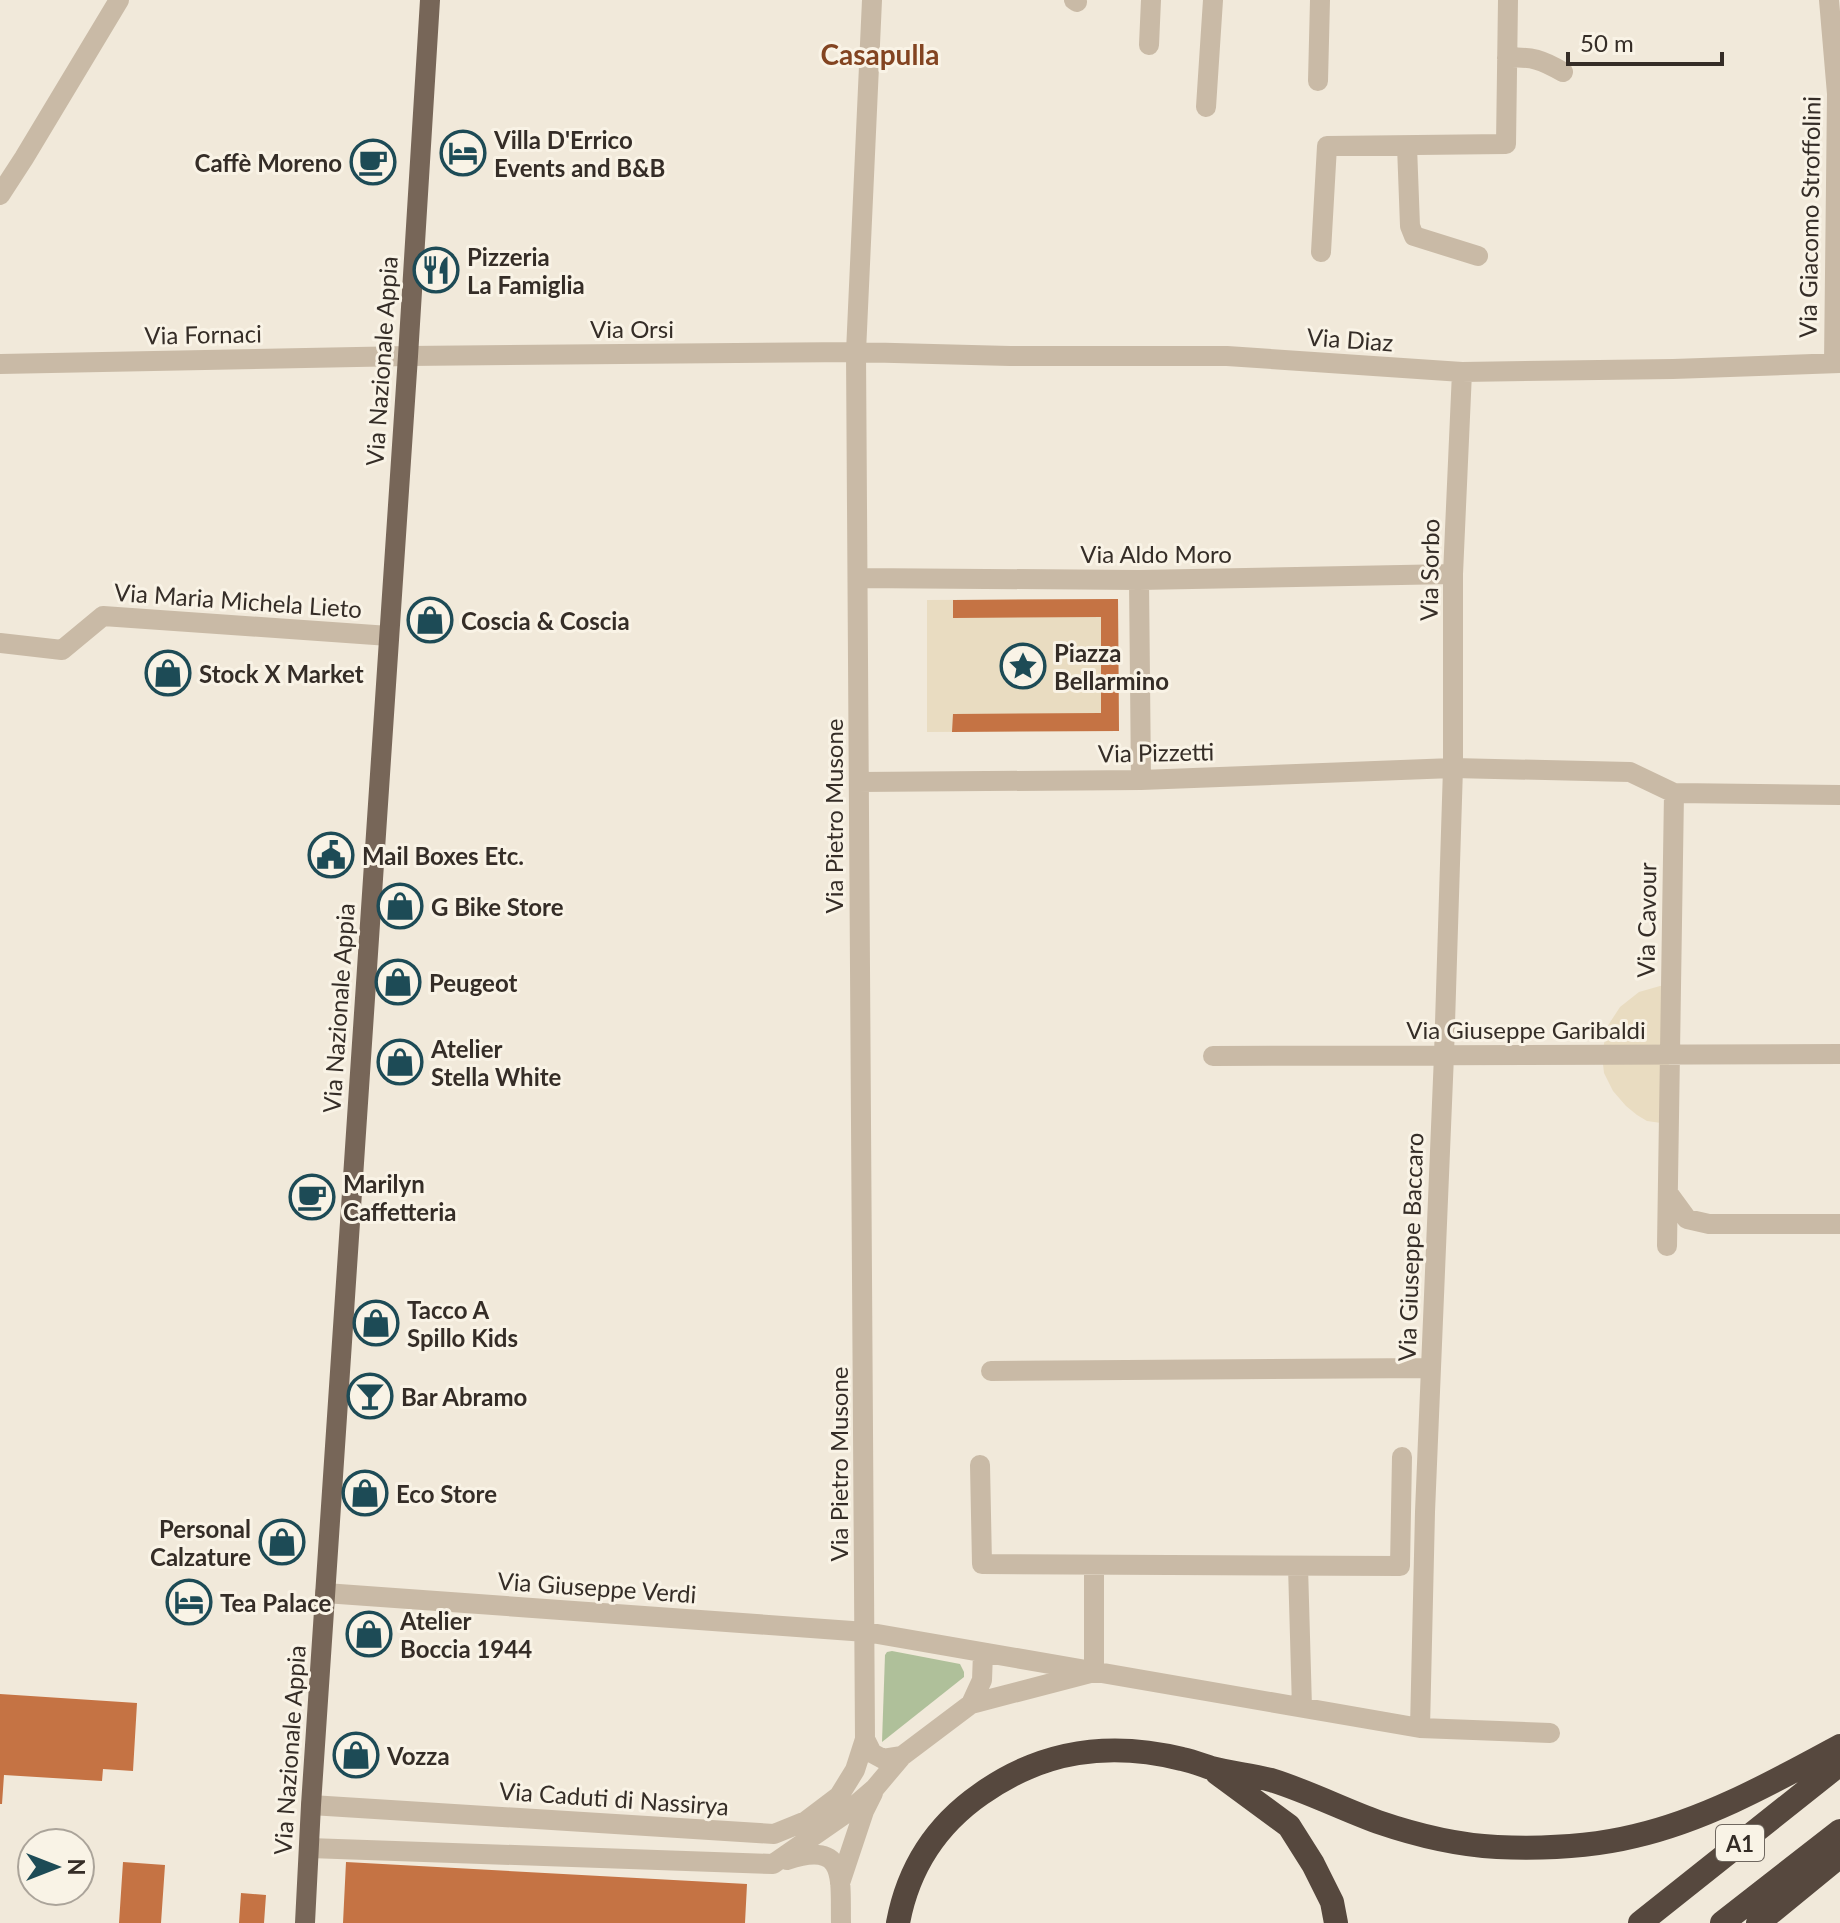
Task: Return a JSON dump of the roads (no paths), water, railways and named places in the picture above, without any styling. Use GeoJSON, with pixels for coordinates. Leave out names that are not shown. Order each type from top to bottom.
{"type":"FeatureCollection","features":[{"type":"Feature","properties":{"kind":"highway"},"geometry":{"type":"LineString","coordinates":[[898,1923],[912,1873],[926,1849],[967,1803],[1028,1766],[1073,1753],[1116,1749],[1156,1753],[1271,1780],[1378,1822],[1434,1838],[1494,1847],[1561,1848],[1635,1836],[1696,1817],[1840,1746]]}},
{"type":"Feature","properties":{"kind":"highway","name":"A1"},"geometry":{"type":"LineString","coordinates":[[1640,1923],[1840,1764]]}},
{"type":"Feature","properties":{"kind":"highway"},"geometry":{"type":"LineString","coordinates":[[1209,1767],[1289,1826],[1332,1902],[1336,1923]]}},
{"type":"Feature","properties":{"kind":"highway","name":"A1"},"geometry":{"type":"LineString","coordinates":[[1722,1923],[1840,1831]]}},
{"type":"Feature","properties":{"kind":"highway"},"geometry":{"type":"LineString","coordinates":[[1758,1923],[1840,1856]]}},
{"type":"Feature","properties":{"kind":"main road","name":"Via Nazionale Appia"},"geometry":{"type":"LineString","coordinates":[[305,1923],[430,0]]}},
{"type":"Feature","properties":{"kind":"street"},"geometry":{"type":"LineString","coordinates":[[0,195],[116,0]]}},
{"type":"Feature","properties":{"kind":"street","name":"Via Pietro Musone"},"geometry":{"type":"LineString","coordinates":[[865,1739],[856,352],[872,0]]}},
{"type":"Feature","properties":{"kind":"street"},"geometry":{"type":"LineString","coordinates":[[1149,45],[1151,0]]}},
{"type":"Feature","properties":{"kind":"street"},"geometry":{"type":"LineString","coordinates":[[1206,107],[1213,0]]}},
{"type":"Feature","properties":{"kind":"street"},"geometry":{"type":"LineString","coordinates":[[1318,81],[1320,0]]}},
{"type":"Feature","properties":{"kind":"street"},"geometry":{"type":"LineString","coordinates":[[1321,252],[1327,146],[1506,144],[1508,0]]}},
{"type":"Feature","properties":{"kind":"street","name":"Via Giacomo Stroffolini"},"geometry":{"type":"LineString","coordinates":[[1829,0],[1838,72],[1837,363]]}},
{"type":"Feature","properties":{"kind":"street"},"geometry":{"type":"LineString","coordinates":[[1507,58],[1522,56],[1540,59],[1563,72]]}},
{"type":"Feature","properties":{"kind":"street"},"geometry":{"type":"LineString","coordinates":[[1407,146],[1410,226],[1414,236],[1478,256]]}},
{"type":"Feature","properties":{"kind":"street","name":"Via Orsi"},"geometry":{"type":"LineString","coordinates":[[408,356],[856,352]]}},
{"type":"Feature","properties":{"kind":"street","name":"Via Diaz"},"geometry":{"type":"LineString","coordinates":[[856,352],[1227,356],[1462,372],[1837,363]]}},
{"type":"Feature","properties":{"kind":"street","name":"Via Fornaci"},"geometry":{"type":"LineString","coordinates":[[0,364],[408,356]]}},
{"type":"Feature","properties":{"kind":"street","name":"Via Sorbo"},"geometry":{"type":"LineString","coordinates":[[1453,768],[1453,574],[1462,372]]}},
{"type":"Feature","properties":{"kind":"street","name":"Via Aldo Moro"},"geometry":{"type":"LineString","coordinates":[[858,578],[1139,580],[1453,574]]}},
{"type":"Feature","properties":{"kind":"street"},"geometry":{"type":"LineString","coordinates":[[1139,580],[1141,780]]}},
{"type":"Feature","properties":{"kind":"street","name":"Via Maria Michela Lieto"},"geometry":{"type":"LineString","coordinates":[[0,643],[62,650],[103,616],[389,636]]}},
{"type":"Feature","properties":{"kind":"street","name":"Via Pizzetti"},"geometry":{"type":"LineString","coordinates":[[859,782],[1141,780],[1453,768],[1630,772],[1674,793]]}},
{"type":"Feature","properties":{"kind":"street","name":"Via Giuseppe Baccaro"},"geometry":{"type":"LineString","coordinates":[[1420,1728],[1425,1512],[1453,768]]}},
{"type":"Feature","properties":{"kind":"street"},"geometry":{"type":"LineString","coordinates":[[1674,793],[1840,795]]}},
{"type":"Feature","properties":{"kind":"street","name":"Via Cavour"},"geometry":{"type":"LineString","coordinates":[[1667,1246],[1674,793]]}},
{"type":"Feature","properties":{"kind":"street","name":"Via Giuseppe Garibaldi"},"geometry":{"type":"LineString","coordinates":[[1213,1056],[1840,1054]]}},
{"type":"Feature","properties":{"kind":"street"},"geometry":{"type":"LineString","coordinates":[[1668,1193],[1687,1219],[1709,1224],[1840,1224]]}},
{"type":"Feature","properties":{"kind":"street"},"geometry":{"type":"LineString","coordinates":[[991,1371],[1431,1368]]}},
{"type":"Feature","properties":{"kind":"street"},"geometry":{"type":"LineString","coordinates":[[980,1465],[982,1564],[1400,1566],[1402,1457]]}},
{"type":"Feature","properties":{"kind":"street"},"geometry":{"type":"LineString","coordinates":[[1094,1565],[1094,1672]]}},
{"type":"Feature","properties":{"kind":"street"},"geometry":{"type":"LineString","coordinates":[[1298,1566],[1302,1708]]}},
{"type":"Feature","properties":{"kind":"street","name":"Via Giuseppe Verdi"},"geometry":{"type":"LineString","coordinates":[[325,1593],[866,1632]]}},
{"type":"Feature","properties":{"kind":"street"},"geometry":{"type":"LineString","coordinates":[[866,1632],[1420,1728],[1550,1733]]}},
{"type":"Feature","properties":{"kind":"street"},"geometry":{"type":"LineString","coordinates":[[971,1704],[982,1680],[983,1653]]}},
{"type":"Feature","properties":{"kind":"street"},"geometry":{"type":"LineString","coordinates":[[865,1739],[872,1753],[883,1759],[902,1756],[971,1704],[1094,1672]]}},
{"type":"Feature","properties":{"kind":"street","name":"Via Caduti di Nassirya"},"geometry":{"type":"LineString","coordinates":[[806,1842],[855,1770],[865,1739]]}},
{"type":"Feature","properties":{"kind":"street","name":"Via Caduti di Nassirya"},"geometry":{"type":"LineString","coordinates":[[309,1848],[773,1864],[845,1814],[875,1788],[902,1756]]}},
{"type":"Feature","properties":{"kind":"street","name":"Via Caduti di Nassirya"},"geometry":{"type":"LineString","coordinates":[[841,1923],[840,1883],[875,1788]]}},
{"type":"Feature","properties":{"kind":"street","name":"Via Caduti di Nassirya"},"geometry":{"type":"LineString","coordinates":[[311,1805],[774,1834],[806,1842]]}},
{"type":"Feature","properties":{"kind":"street"},"geometry":{"type":"LineString","coordinates":[[806,1842],[832,1859],[838,1869],[840,1883]]}},
{"type":"Feature","properties":{"kind":"place","name":"Villa D'Errico Events and B&B"},"geometry":{"type":"Point","coordinates":[463,153]}},
{"type":"Feature","properties":{"kind":"place","name":"Caffè Moreno"},"geometry":{"type":"Point","coordinates":[373,162]}},
{"type":"Feature","properties":{"kind":"place","name":"Pizzeria La Famiglia"},"geometry":{"type":"Point","coordinates":[436,270]}},
{"type":"Feature","properties":{"kind":"place","name":"Coscia & Coscia"},"geometry":{"type":"Point","coordinates":[430,620]}},
{"type":"Feature","properties":{"kind":"place","name":"Piazza Bellarmino"},"geometry":{"type":"Point","coordinates":[1023,666]}},
{"type":"Feature","properties":{"kind":"place","name":"Stock X Market"},"geometry":{"type":"Point","coordinates":[168,673]}},
{"type":"Feature","properties":{"kind":"place","name":"Mail Boxes Etc."},"geometry":{"type":"Point","coordinates":[331,855]}},
{"type":"Feature","properties":{"kind":"place","name":"G Bike Store"},"geometry":{"type":"Point","coordinates":[400,906]}},
{"type":"Feature","properties":{"kind":"place","name":"Peugeot"},"geometry":{"type":"Point","coordinates":[398,982]}},
{"type":"Feature","properties":{"kind":"place","name":"Atelier Stella White"},"geometry":{"type":"Point","coordinates":[400,1062]}},
{"type":"Feature","properties":{"kind":"place","name":"Marilyn Caffetteria"},"geometry":{"type":"Point","coordinates":[312,1197]}},
{"type":"Feature","properties":{"kind":"place","name":"Tacco A Spillo Kids"},"geometry":{"type":"Point","coordinates":[376,1323]}},
{"type":"Feature","properties":{"kind":"place","name":"Bar Abramo"},"geometry":{"type":"Point","coordinates":[370,1396]}},
{"type":"Feature","properties":{"kind":"place","name":"Eco Store"},"geometry":{"type":"Point","coordinates":[365,1493]}},
{"type":"Feature","properties":{"kind":"place","name":"Personal Calzature"},"geometry":{"type":"Point","coordinates":[282,1542]}},
{"type":"Feature","properties":{"kind":"place","name":"Tea Palace"},"geometry":{"type":"Point","coordinates":[189,1602]}},
{"type":"Feature","properties":{"kind":"place","name":"Atelier Boccia 1944"},"geometry":{"type":"Point","coordinates":[369,1634]}},
{"type":"Feature","properties":{"kind":"place","name":"Vozza"},"geometry":{"type":"Point","coordinates":[356,1755]}},
{"type":"Feature","properties":{"kind":"district","name":"Casapulla"},"geometry":{"type":"Point","coordinates":[880,54]}}]}
